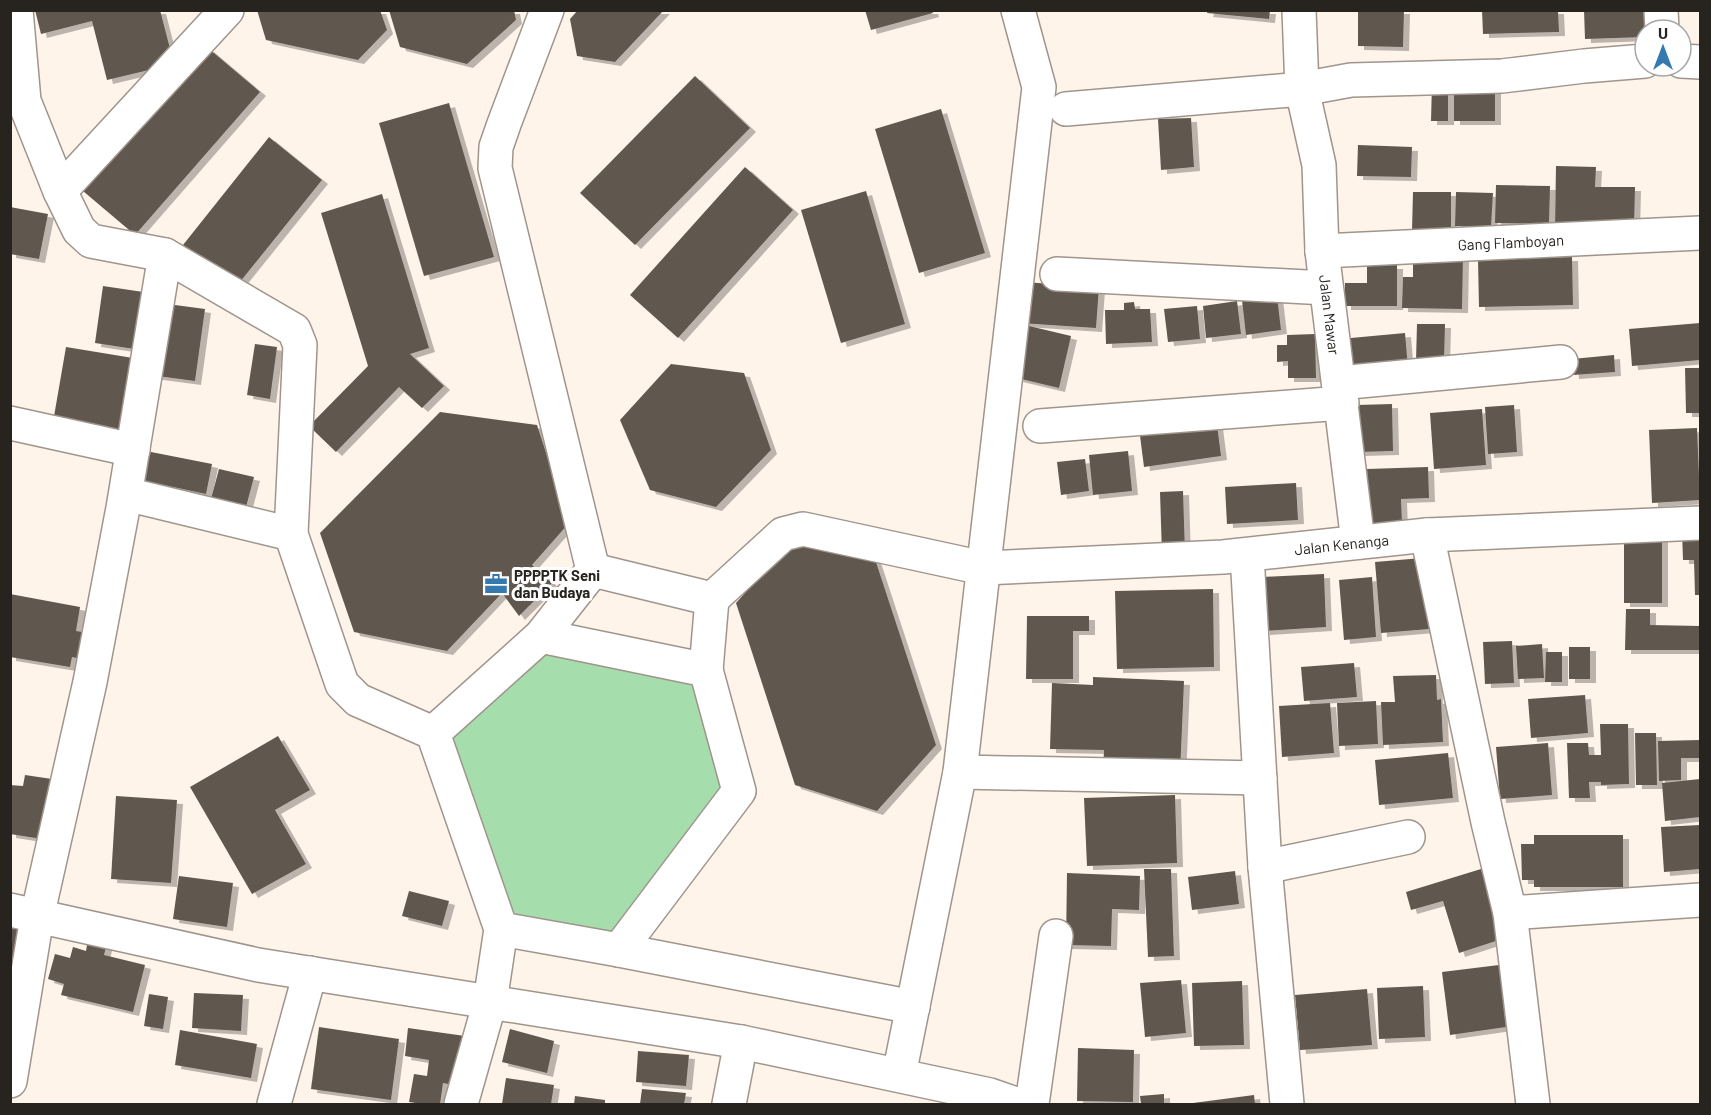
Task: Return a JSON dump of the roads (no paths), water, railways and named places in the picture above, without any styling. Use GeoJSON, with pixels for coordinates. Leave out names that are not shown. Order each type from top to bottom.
{"type":"FeatureCollection","features":[{"type":"Feature","properties":{"kind":"street"},"geometry":{"type":"LineString","coordinates":[[16,10],[24,101],[60,191],[79,230],[91,241],[165,255],[294,330],[300,345],[291,534],[342,684],[358,700],[433,734],[501,929],[490,1002],[460,1104]]}},
{"type":"Feature","properties":{"kind":"street"},"geometry":{"type":"LineString","coordinates":[[60,191],[227,10]]}},
{"type":"Feature","properties":{"kind":"street"},"geometry":{"type":"LineString","coordinates":[[548,10],[496,147],[495,168],[592,570]]}},
{"type":"Feature","properties":{"kind":"street"},"geometry":{"type":"LineString","coordinates":[[900,1075],[960,772],[1039,87],[1018,10]]}},
{"type":"Feature","properties":{"kind":"street","name":"Jalan Mawar"},"geometry":{"type":"LineString","coordinates":[[1299,10],[1302,89],[1319,165],[1322,250],[1358,542]]}},
{"type":"Feature","properties":{"kind":"street"},"geometry":{"type":"LineString","coordinates":[[1066,109],[1302,89],[1351,80],[1502,76],[1633,62]]}},
{"type":"Feature","properties":{"kind":"street","name":"Gang Flamboyan"},"geometry":{"type":"LineString","coordinates":[[1322,250],[1701,233]]}},
{"type":"Feature","properties":{"kind":"street"},"geometry":{"type":"LineString","coordinates":[[10,1081],[24,914],[90,682],[126,494],[165,255]]}},
{"type":"Feature","properties":{"kind":"street"},"geometry":{"type":"LineString","coordinates":[[1056,274],[1326,288]]}},
{"type":"Feature","properties":{"kind":"street"},"geometry":{"type":"LineString","coordinates":[[1040,426],[1340,393],[1561,362]]}},
{"type":"Feature","properties":{"kind":"street"},"geometry":{"type":"LineString","coordinates":[[10,423],[133,450]]}},
{"type":"Feature","properties":{"kind":"street"},"geometry":{"type":"LineString","coordinates":[[126,494],[291,534]]}},
{"type":"Feature","properties":{"kind":"street","name":"Jalan Kenanga"},"geometry":{"type":"LineString","coordinates":[[712,599],[783,534],[803,529],[983,568],[1223,557],[1427,535],[1701,523]]}},
{"type":"Feature","properties":{"kind":"street"},"geometry":{"type":"LineString","coordinates":[[1427,535],[1488,822],[1510,913],[1533,1104]]}},
{"type":"Feature","properties":{"kind":"street"},"geometry":{"type":"LineString","coordinates":[[1247,555],[1265,867],[1287,1104]]}},
{"type":"Feature","properties":{"kind":"street"},"geometry":{"type":"LineString","coordinates":[[592,570],[712,599],[706,670],[739,791],[620,950]]}},
{"type":"Feature","properties":{"kind":"street"},"geometry":{"type":"LineString","coordinates":[[433,734],[541,636],[592,570]]}},
{"type":"Feature","properties":{"kind":"street"},"geometry":{"type":"LineString","coordinates":[[541,636],[706,670]]}},
{"type":"Feature","properties":{"kind":"street"},"geometry":{"type":"LineString","coordinates":[[960,772],[1260,778]]}},
{"type":"Feature","properties":{"kind":"street"},"geometry":{"type":"LineString","coordinates":[[1265,867],[1408,837]]}},
{"type":"Feature","properties":{"kind":"street"},"geometry":{"type":"LineString","coordinates":[[1510,913],[1701,900]]}},
{"type":"Feature","properties":{"kind":"street"},"geometry":{"type":"LineString","coordinates":[[24,914],[258,965],[741,1042],[990,1095],[1016,1104]]}},
{"type":"Feature","properties":{"kind":"street"},"geometry":{"type":"LineString","coordinates":[[501,929],[913,1006]]}},
{"type":"Feature","properties":{"kind":"street"},"geometry":{"type":"LineString","coordinates":[[1032,1104],[1056,936]]}},
{"type":"Feature","properties":{"kind":"street"},"geometry":{"type":"LineString","coordinates":[[274,1104],[310,973]]}},
{"type":"Feature","properties":{"kind":"street"},"geometry":{"type":"LineString","coordinates":[[729,1104],[741,1042]]}},
{"type":"Feature","properties":{"kind":"place","name":"PPPPTK Seni dan Budaya"},"geometry":{"type":"Point","coordinates":[496,584]}}]}
